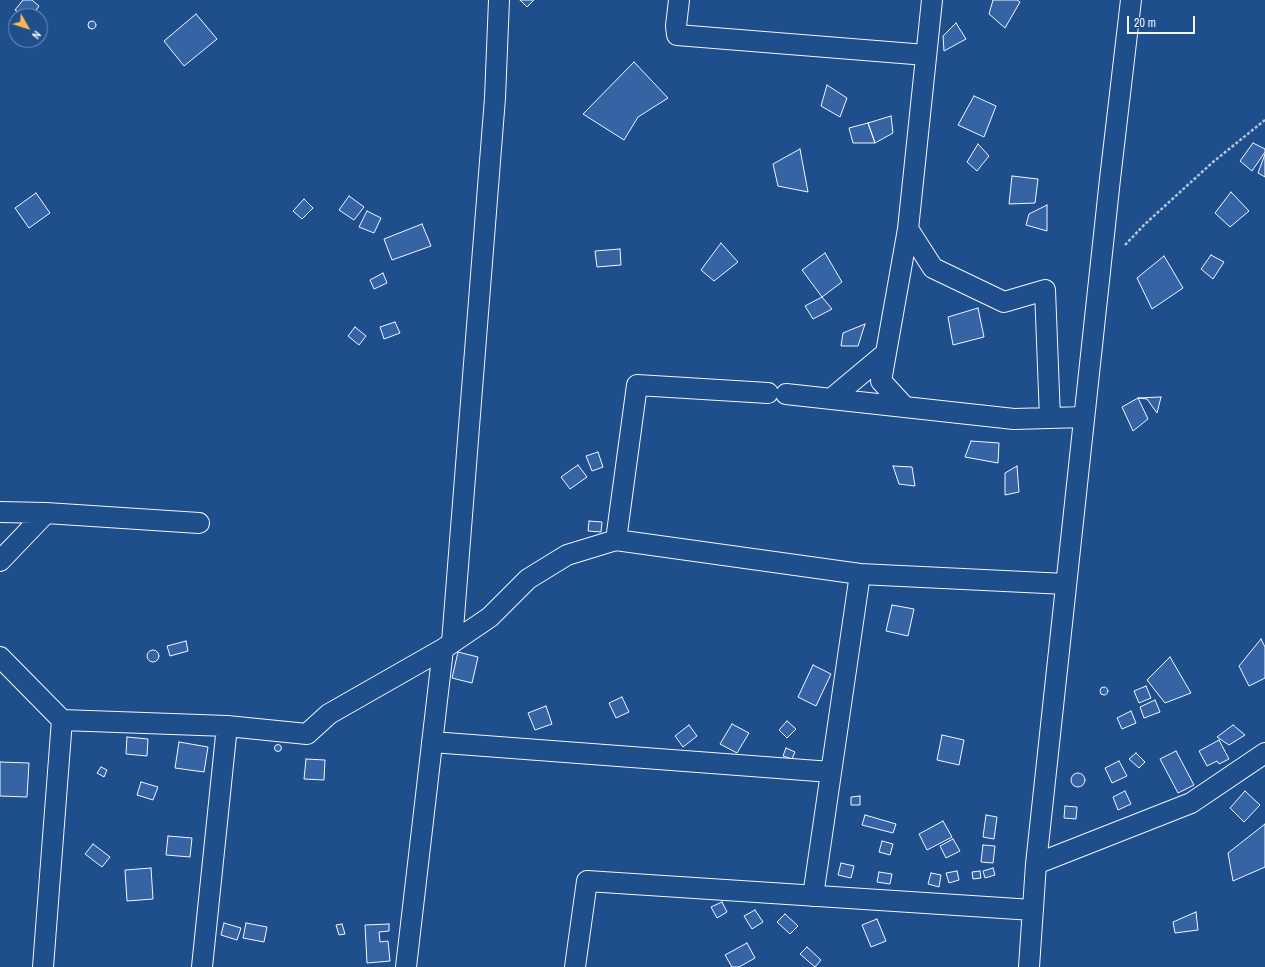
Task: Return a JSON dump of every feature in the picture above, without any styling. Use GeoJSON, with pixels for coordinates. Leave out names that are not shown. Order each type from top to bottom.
{"type":"FeatureCollection","features":[{"type":"Feature","properties":{"kind":"street"},"geometry":{"type":"LineString","coordinates":[[406,967],[432,742],[448,645],[495,98],[499,0]]}},
{"type":"Feature","properties":{"kind":"street"},"geometry":{"type":"LineString","coordinates":[[679,0],[676,26],[677,35],[926,55]]}},
{"type":"Feature","properties":{"kind":"street"},"geometry":{"type":"LineString","coordinates":[[905,407],[881,381],[908,229],[932,0]]}},
{"type":"Feature","properties":{"kind":"street"},"geometry":{"type":"LineString","coordinates":[[1029,967],[1036,864],[1100,270],[1131,0]]}},
{"type":"Feature","properties":{"kind":"street"},"geometry":{"type":"LineString","coordinates":[[908,229],[934,268],[1004,302],[1045,290],[1050,418]]}},
{"type":"Feature","properties":{"kind":"street"},"geometry":{"type":"LineString","coordinates":[[831,399],[886,353]]}},
{"type":"Feature","properties":{"kind":"street"},"geometry":{"type":"LineString","coordinates":[[616,540],[637,385],[777,394],[1014,419],[1084,417]]}},
{"type":"Feature","properties":{"kind":"street"},"geometry":{"type":"LineString","coordinates":[[0,512],[46,513],[199,523]]}},
{"type":"Feature","properties":{"kind":"street"},"geometry":{"type":"LineString","coordinates":[[0,561],[46,513]]}},
{"type":"Feature","properties":{"kind":"street"},"geometry":{"type":"LineString","coordinates":[[0,657],[62,720],[227,726],[307,734],[329,714],[448,645],[490,617],[528,579],[567,555],[616,540],[860,574],[1066,584]]}},
{"type":"Feature","properties":{"kind":"street"},"geometry":{"type":"LineString","coordinates":[[812,896],[860,574]]}},
{"type":"Feature","properties":{"kind":"street"},"geometry":{"type":"LineString","coordinates":[[43,967],[62,720]]}},
{"type":"Feature","properties":{"kind":"street"},"geometry":{"type":"LineString","coordinates":[[202,967],[227,726]]}},
{"type":"Feature","properties":{"kind":"street"},"geometry":{"type":"LineString","coordinates":[[432,742],[831,772]]}},
{"type":"Feature","properties":{"kind":"street"},"geometry":{"type":"LineString","coordinates":[[1036,864],[1191,803],[1265,753]]}},
{"type":"Feature","properties":{"kind":"street"},"geometry":{"type":"LineString","coordinates":[[575,967],[587,881],[1033,910]]}},
{"type":"Feature","properties":{"kind":"path"},"geometry":{"type":"LineString","coordinates":[[1100,270],[1145,224],[1201,172],[1265,120]]}},
{"type":"Feature","properties":{"kind":"building"},"geometry":{"type":"Polygon","coordinates":[[[23,0],[32,0],[39,6],[38,8],[17,8],[23,0]]]}},
{"type":"Feature","properties":{"kind":"building"},"geometry":{"type":"Polygon","coordinates":[[[520,0],[534,0],[527,7],[520,0]]]}},
{"type":"Feature","properties":{"kind":"building"},"geometry":{"type":"Polygon","coordinates":[[[993,0],[1017,0],[1020,2],[1005,28],[989,14],[993,0]]]}},
{"type":"Feature","properties":{"kind":"building"},"geometry":{"type":"Polygon","coordinates":[[[196,14],[217,39],[184,66],[164,41],[196,14]]]}},
{"type":"Feature","properties":{"kind":"building"},"geometry":{"type":"Polygon","coordinates":[[[90,21],[94,21],[96,25],[94,29],[90,29],[88,27],[88,23],[90,21]]]}},
{"type":"Feature","properties":{"kind":"building"},"geometry":{"type":"Polygon","coordinates":[[[956,23],[966,39],[944,51],[943,36],[956,23]]]}},
{"type":"Feature","properties":{"kind":"building"},"geometry":{"type":"Polygon","coordinates":[[[634,62],[668,98],[638,117],[624,140],[583,114],[634,62]]]}},
{"type":"Feature","properties":{"kind":"building"},"geometry":{"type":"Polygon","coordinates":[[[827,85],[847,98],[840,117],[821,106],[827,85]]]}},
{"type":"Feature","properties":{"kind":"building"},"geometry":{"type":"Polygon","coordinates":[[[974,96],[996,106],[984,137],[958,125],[974,96]]]}},
{"type":"Feature","properties":{"kind":"building"},"geometry":{"type":"Polygon","coordinates":[[[891,116],[893,133],[875,143],[868,123],[891,116]]]}},
{"type":"Feature","properties":{"kind":"building"},"geometry":{"type":"Polygon","coordinates":[[[868,123],[875,143],[853,143],[849,128],[868,123]]]}},
{"type":"Feature","properties":{"kind":"building"},"geometry":{"type":"Polygon","coordinates":[[[1253,143],[1265,149],[1265,152],[1252,171],[1240,161],[1253,143]]]}},
{"type":"Feature","properties":{"kind":"building"},"geometry":{"type":"Polygon","coordinates":[[[978,144],[989,156],[977,171],[967,162],[978,144]]]}},
{"type":"Feature","properties":{"kind":"building"},"geometry":{"type":"Polygon","coordinates":[[[800,149],[808,192],[778,186],[773,164],[800,149]]]}},
{"type":"Feature","properties":{"kind":"building"},"geometry":{"type":"Polygon","coordinates":[[[1265,154],[1265,177],[1258,173],[1265,154]]]}},
{"type":"Feature","properties":{"kind":"building"},"geometry":{"type":"Polygon","coordinates":[[[1012,176],[1038,179],[1035,203],[1009,204],[1012,176]]]}},
{"type":"Feature","properties":{"kind":"building"},"geometry":{"type":"Polygon","coordinates":[[[1231,192],[1249,211],[1230,227],[1215,213],[1231,192]]]}},
{"type":"Feature","properties":{"kind":"building"},"geometry":{"type":"Polygon","coordinates":[[[36,193],[50,213],[29,228],[15,208],[36,193]]]}},
{"type":"Feature","properties":{"kind":"building"},"geometry":{"type":"Polygon","coordinates":[[[349,196],[364,207],[354,220],[339,210],[349,196]]]}},
{"type":"Feature","properties":{"kind":"building"},"geometry":{"type":"Polygon","coordinates":[[[304,199],[313,208],[302,219],[293,211],[304,199]]]}},
{"type":"Feature","properties":{"kind":"building"},"geometry":{"type":"Polygon","coordinates":[[[1047,205],[1047,231],[1026,225],[1029,214],[1047,205]]]}},
{"type":"Feature","properties":{"kind":"building"},"geometry":{"type":"Polygon","coordinates":[[[367,211],[381,218],[374,233],[359,227],[367,211]]]}},
{"type":"Feature","properties":{"kind":"building"},"geometry":{"type":"Polygon","coordinates":[[[422,224],[431,246],[392,260],[384,239],[422,224]]]}},
{"type":"Feature","properties":{"kind":"building"},"geometry":{"type":"Polygon","coordinates":[[[721,243],[738,262],[714,281],[701,270],[721,243]]]}},
{"type":"Feature","properties":{"kind":"building"},"geometry":{"type":"Polygon","coordinates":[[[620,249],[621,265],[597,267],[595,251],[620,249]]]}},
{"type":"Feature","properties":{"kind":"building"},"geometry":{"type":"Polygon","coordinates":[[[825,253],[842,282],[822,297],[802,270],[825,253]]]}},
{"type":"Feature","properties":{"kind":"building"},"geometry":{"type":"Polygon","coordinates":[[[1211,255],[1224,262],[1213,279],[1201,269],[1211,255]]]}},
{"type":"Feature","properties":{"kind":"building"},"geometry":{"type":"Polygon","coordinates":[[[1164,256],[1183,288],[1152,309],[1137,278],[1164,256]]]}},
{"type":"Feature","properties":{"kind":"building"},"geometry":{"type":"Polygon","coordinates":[[[383,273],[387,283],[374,289],[370,280],[383,273]]]}},
{"type":"Feature","properties":{"kind":"building"},"geometry":{"type":"Polygon","coordinates":[[[822,297],[832,309],[813,319],[805,306],[822,297]]]}},
{"type":"Feature","properties":{"kind":"building"},"geometry":{"type":"Polygon","coordinates":[[[978,308],[984,337],[953,345],[948,317],[978,308]]]}},
{"type":"Feature","properties":{"kind":"building"},"geometry":{"type":"Polygon","coordinates":[[[395,322],[400,333],[384,339],[380,327],[395,322]]]}},
{"type":"Feature","properties":{"kind":"building"},"geometry":{"type":"Polygon","coordinates":[[[865,324],[858,346],[841,346],[843,333],[865,324]]]}},
{"type":"Feature","properties":{"kind":"building"},"geometry":{"type":"Polygon","coordinates":[[[355,327],[366,336],[359,345],[348,336],[355,327]]]}},
{"type":"Feature","properties":{"kind":"building"},"geometry":{"type":"Polygon","coordinates":[[[1161,397],[1157,413],[1147,399],[1138,398],[1161,397]]]}},
{"type":"Feature","properties":{"kind":"building"},"geometry":{"type":"Polygon","coordinates":[[[1138,398],[1148,419],[1133,431],[1122,407],[1138,398]]]}},
{"type":"Feature","properties":{"kind":"building"},"geometry":{"type":"Polygon","coordinates":[[[971,441],[999,443],[998,463],[965,457],[971,441]]]}},
{"type":"Feature","properties":{"kind":"building"},"geometry":{"type":"Polygon","coordinates":[[[598,452],[603,467],[592,471],[586,456],[598,452]]]}},
{"type":"Feature","properties":{"kind":"building"},"geometry":{"type":"Polygon","coordinates":[[[578,465],[587,477],[570,489],[561,477],[578,465]]]}},
{"type":"Feature","properties":{"kind":"building"},"geometry":{"type":"Polygon","coordinates":[[[893,466],[912,467],[915,486],[899,484],[893,466]]]}},
{"type":"Feature","properties":{"kind":"building"},"geometry":{"type":"Polygon","coordinates":[[[1017,466],[1019,492],[1005,495],[1005,473],[1017,466]]]}},
{"type":"Feature","properties":{"kind":"building"},"geometry":{"type":"Polygon","coordinates":[[[589,521],[602,522],[601,532],[588,531],[589,521]]]}},
{"type":"Feature","properties":{"kind":"building"},"geometry":{"type":"Polygon","coordinates":[[[892,605],[914,609],[908,636],[886,631],[892,605]]]}},
{"type":"Feature","properties":{"kind":"building"},"geometry":{"type":"Polygon","coordinates":[[[1261,639],[1265,647],[1265,678],[1249,686],[1239,666],[1261,639]]]}},
{"type":"Feature","properties":{"kind":"building"},"geometry":{"type":"Polygon","coordinates":[[[186,641],[188,651],[170,656],[167,646],[186,641]]]}},
{"type":"Feature","properties":{"kind":"building"},"geometry":{"type":"Polygon","coordinates":[[[153,650],[157,652],[159,656],[157,660],[153,662],[149,660],[147,656],[149,652],[153,650]]]}},
{"type":"Feature","properties":{"kind":"building"},"geometry":{"type":"Polygon","coordinates":[[[458,652],[478,657],[472,683],[452,678],[458,652]]]}},
{"type":"Feature","properties":{"kind":"building"},"geometry":{"type":"Polygon","coordinates":[[[1170,657],[1191,693],[1165,703],[1147,680],[1170,657]]]}},
{"type":"Feature","properties":{"kind":"building"},"geometry":{"type":"Polygon","coordinates":[[[813,665],[831,674],[816,706],[798,697],[813,665]]]}},
{"type":"Feature","properties":{"kind":"building"},"geometry":{"type":"Polygon","coordinates":[[[1146,686],[1151,698],[1139,703],[1134,691],[1146,686]]]}},
{"type":"Feature","properties":{"kind":"building"},"geometry":{"type":"Polygon","coordinates":[[[1104,687],[1107,688],[1107,694],[1104,695],[1101,694],[1100,691],[1101,688],[1104,687]]]}},
{"type":"Feature","properties":{"kind":"building"},"geometry":{"type":"Polygon","coordinates":[[[622,697],[629,712],[616,718],[609,703],[622,697]]]}},
{"type":"Feature","properties":{"kind":"building"},"geometry":{"type":"Polygon","coordinates":[[[1155,700],[1160,712],[1144,718],[1140,707],[1155,700]]]}},
{"type":"Feature","properties":{"kind":"building"},"geometry":{"type":"Polygon","coordinates":[[[546,706],[552,724],[535,730],[528,713],[546,706]]]}},
{"type":"Feature","properties":{"kind":"building"},"geometry":{"type":"Polygon","coordinates":[[[1131,711],[1136,723],[1122,729],[1117,718],[1131,711]]]}},
{"type":"Feature","properties":{"kind":"building"},"geometry":{"type":"Polygon","coordinates":[[[787,721],[796,729],[787,738],[779,730],[787,721]]]}},
{"type":"Feature","properties":{"kind":"building"},"geometry":{"type":"Polygon","coordinates":[[[732,724],[749,733],[737,753],[720,744],[732,724]]]}},
{"type":"Feature","properties":{"kind":"building"},"geometry":{"type":"Polygon","coordinates":[[[689,725],[697,736],[683,747],[675,736],[689,725]]]}},
{"type":"Feature","properties":{"kind":"building"},"geometry":{"type":"Polygon","coordinates":[[[1233,725],[1245,735],[1229,745],[1217,737],[1233,725]]]}},
{"type":"Feature","properties":{"kind":"building"},"geometry":{"type":"Polygon","coordinates":[[[942,735],[964,740],[959,765],[937,760],[942,735]]]}},
{"type":"Feature","properties":{"kind":"building"},"geometry":{"type":"Polygon","coordinates":[[[127,737],[148,739],[147,756],[126,754],[127,737]]]}},
{"type":"Feature","properties":{"kind":"building"},"geometry":{"type":"Polygon","coordinates":[[[1219,740],[1229,759],[1219,764],[1217,761],[1207,766],[1199,751],[1219,740]]]}},
{"type":"Feature","properties":{"kind":"building"},"geometry":{"type":"Polygon","coordinates":[[[179,742],[208,747],[204,772],[175,768],[179,742]]]}},
{"type":"Feature","properties":{"kind":"building"},"geometry":{"type":"Polygon","coordinates":[[[278,744],[281,745],[281,751],[278,752],[275,751],[274,748],[275,745],[278,744]]]}},
{"type":"Feature","properties":{"kind":"building"},"geometry":{"type":"Polygon","coordinates":[[[786,748],[795,752],[792,759],[783,756],[786,748]]]}},
{"type":"Feature","properties":{"kind":"building"},"geometry":{"type":"Polygon","coordinates":[[[1176,751],[1194,785],[1178,793],[1160,759],[1176,751]]]}},
{"type":"Feature","properties":{"kind":"building"},"geometry":{"type":"Polygon","coordinates":[[[1136,753],[1145,762],[1139,768],[1129,759],[1136,753]]]}},
{"type":"Feature","properties":{"kind":"building"},"geometry":{"type":"Polygon","coordinates":[[[306,759],[325,760],[324,780],[304,779],[306,759]]]}},
{"type":"Feature","properties":{"kind":"building"},"geometry":{"type":"Polygon","coordinates":[[[1119,761],[1127,776],[1112,783],[1105,768],[1119,761]]]}},
{"type":"Feature","properties":{"kind":"building"},"geometry":{"type":"Polygon","coordinates":[[[0,762],[29,763],[27,797],[0,796],[0,762]]]}},
{"type":"Feature","properties":{"kind":"building"},"geometry":{"type":"Polygon","coordinates":[[[101,767],[107,770],[104,777],[97,773],[101,767]]]}},
{"type":"Feature","properties":{"kind":"building"},"geometry":{"type":"Polygon","coordinates":[[[1078,773],[1083,775],[1085,780],[1083,785],[1078,787],[1073,785],[1071,780],[1073,775],[1078,773]]]}},
{"type":"Feature","properties":{"kind":"building"},"geometry":{"type":"Polygon","coordinates":[[[141,782],[158,787],[153,800],[137,795],[141,782]]]}},
{"type":"Feature","properties":{"kind":"building"},"geometry":{"type":"Polygon","coordinates":[[[1125,791],[1131,804],[1118,810],[1113,797],[1125,791]]]}},
{"type":"Feature","properties":{"kind":"building"},"geometry":{"type":"Polygon","coordinates":[[[1245,791],[1260,805],[1244,822],[1230,808],[1245,791]]]}},
{"type":"Feature","properties":{"kind":"building"},"geometry":{"type":"Polygon","coordinates":[[[860,796],[860,805],[851,805],[851,797],[860,796]]]}},
{"type":"Feature","properties":{"kind":"building"},"geometry":{"type":"Polygon","coordinates":[[[1065,806],[1077,807],[1076,819],[1064,818],[1065,806]]]}},
{"type":"Feature","properties":{"kind":"building"},"geometry":{"type":"Polygon","coordinates":[[[865,815],[896,824],[893,833],[862,825],[865,815]]]}},
{"type":"Feature","properties":{"kind":"building"},"geometry":{"type":"Polygon","coordinates":[[[986,815],[997,817],[994,839],[983,837],[986,815]]]}},
{"type":"Feature","properties":{"kind":"building"},"geometry":{"type":"Polygon","coordinates":[[[943,821],[952,837],[927,850],[919,834],[943,821]]]}},
{"type":"Feature","properties":{"kind":"building"},"geometry":{"type":"Polygon","coordinates":[[[1265,824],[1265,867],[1233,881],[1228,853],[1265,824]]]}},
{"type":"Feature","properties":{"kind":"building"},"geometry":{"type":"Polygon","coordinates":[[[168,836],[192,838],[190,857],[166,855],[168,836]]]}},
{"type":"Feature","properties":{"kind":"building"},"geometry":{"type":"Polygon","coordinates":[[[953,839],[960,851],[946,858],[940,846],[953,839]]]}},
{"type":"Feature","properties":{"kind":"building"},"geometry":{"type":"Polygon","coordinates":[[[882,841],[893,844],[890,855],[879,852],[882,841]]]}},
{"type":"Feature","properties":{"kind":"building"},"geometry":{"type":"Polygon","coordinates":[[[93,844],[110,857],[102,867],[85,854],[93,844]]]}},
{"type":"Feature","properties":{"kind":"building"},"geometry":{"type":"Polygon","coordinates":[[[983,845],[995,846],[993,863],[981,862],[983,845]]]}},
{"type":"Feature","properties":{"kind":"building"},"geometry":{"type":"Polygon","coordinates":[[[841,863],[854,866],[851,878],[838,875],[841,863]]]}},
{"type":"Feature","properties":{"kind":"building"},"geometry":{"type":"Polygon","coordinates":[[[151,868],[153,899],[127,901],[125,870],[151,868]]]}},
{"type":"Feature","properties":{"kind":"building"},"geometry":{"type":"Polygon","coordinates":[[[993,868],[995,875],[985,878],[983,871],[993,868]]]}},
{"type":"Feature","properties":{"kind":"building"},"geometry":{"type":"Polygon","coordinates":[[[957,871],[959,880],[949,883],[946,873],[957,871]]]}},
{"type":"Feature","properties":{"kind":"building"},"geometry":{"type":"Polygon","coordinates":[[[980,871],[981,878],[973,879],[972,872],[980,871]]]}},
{"type":"Feature","properties":{"kind":"building"},"geometry":{"type":"Polygon","coordinates":[[[879,872],[892,874],[890,884],[877,882],[879,872]]]}},
{"type":"Feature","properties":{"kind":"building"},"geometry":{"type":"Polygon","coordinates":[[[931,873],[941,875],[939,887],[928,884],[931,873]]]}},
{"type":"Feature","properties":{"kind":"building"},"geometry":{"type":"Polygon","coordinates":[[[722,902],[727,912],[717,918],[711,907],[722,902]]]}},
{"type":"Feature","properties":{"kind":"building"},"geometry":{"type":"Polygon","coordinates":[[[755,910],[763,922],[752,929],[744,916],[755,910]]]}},
{"type":"Feature","properties":{"kind":"building"},"geometry":{"type":"Polygon","coordinates":[[[1196,912],[1198,930],[1175,933],[1173,922],[1196,912]]]}},
{"type":"Feature","properties":{"kind":"building"},"geometry":{"type":"Polygon","coordinates":[[[785,914],[798,926],[790,934],[777,922],[785,914]]]}},
{"type":"Feature","properties":{"kind":"building"},"geometry":{"type":"Polygon","coordinates":[[[877,919],[886,941],[871,947],[862,925],[877,919]]]}},
{"type":"Feature","properties":{"kind":"building"},"geometry":{"type":"Polygon","coordinates":[[[224,923],[241,928],[237,940],[221,935],[224,923]]]}},
{"type":"Feature","properties":{"kind":"building"},"geometry":{"type":"Polygon","coordinates":[[[246,923],[267,927],[264,942],[243,938],[246,923]]]}},
{"type":"Feature","properties":{"kind":"building"},"geometry":{"type":"Polygon","coordinates":[[[342,924],[345,934],[339,935],[336,925],[342,924]]]}},
{"type":"Feature","properties":{"kind":"building"},"geometry":{"type":"Polygon","coordinates":[[[389,924],[389,931],[379,932],[380,942],[388,941],[390,961],[367,963],[365,925],[389,924]]]}},
{"type":"Feature","properties":{"kind":"building"},"geometry":{"type":"Polygon","coordinates":[[[747,943],[755,958],[739,967],[732,967],[725,955],[747,943]]]}},
{"type":"Feature","properties":{"kind":"building"},"geometry":{"type":"Polygon","coordinates":[[[807,947],[821,960],[815,967],[800,954],[807,947]]]}}]}
